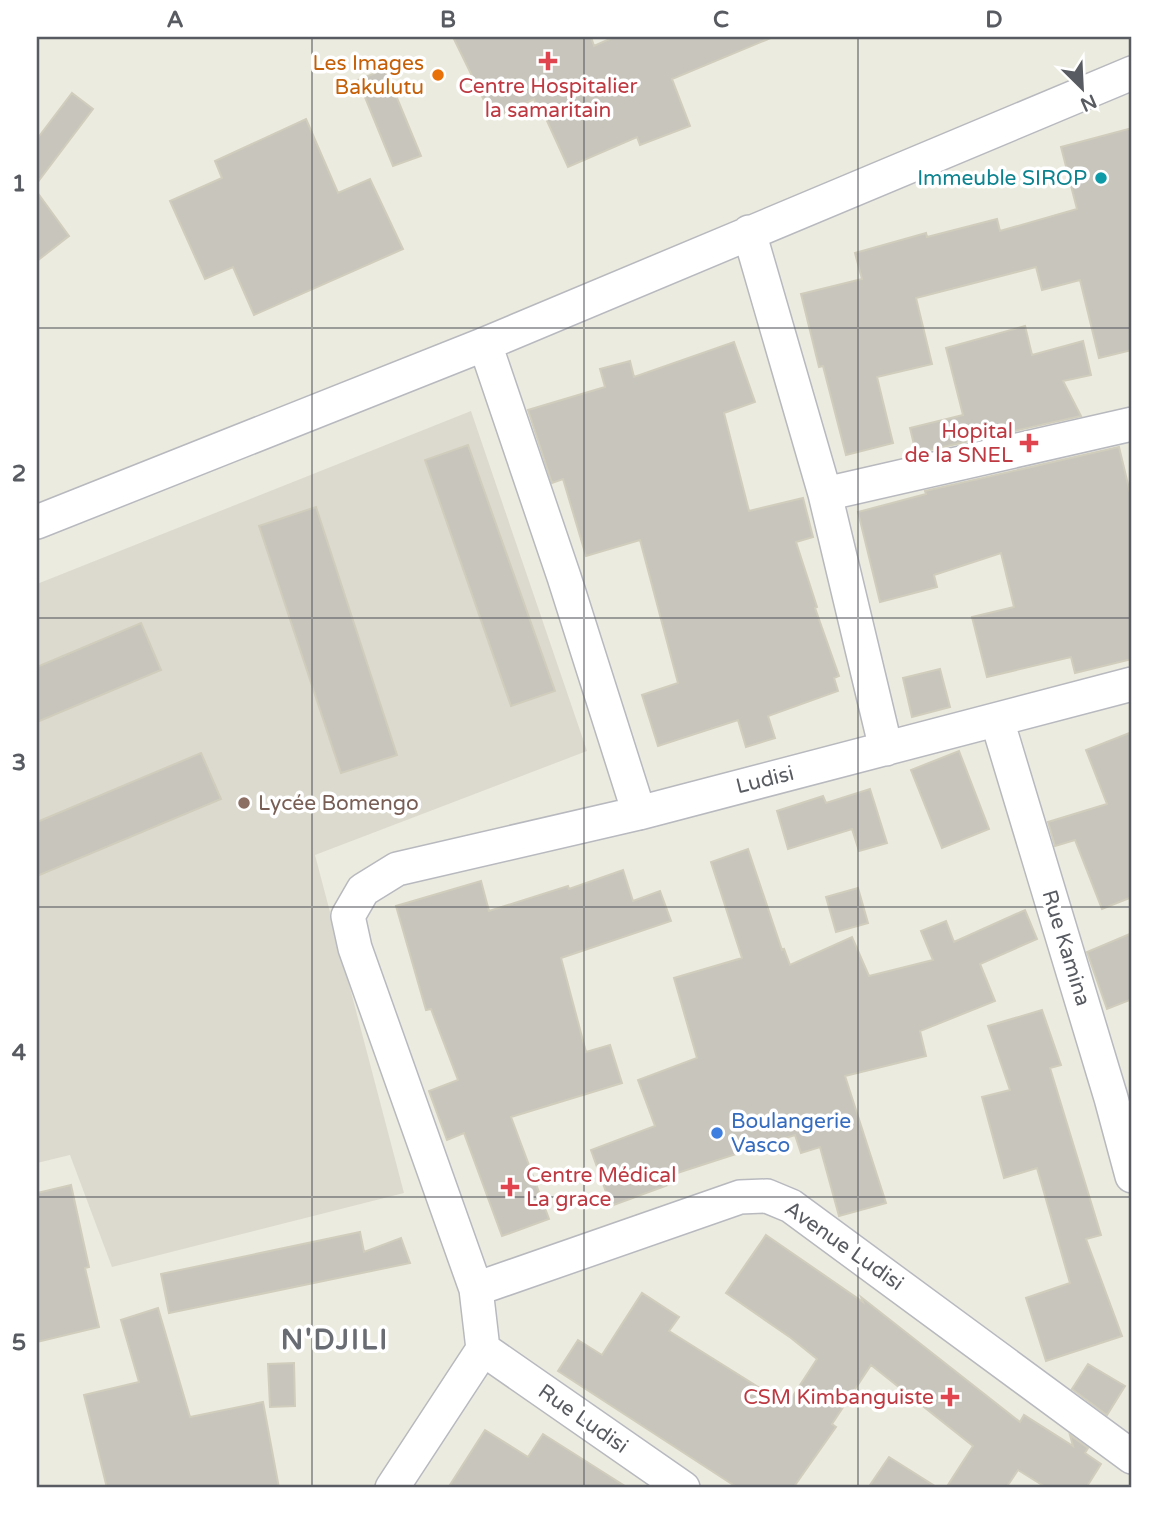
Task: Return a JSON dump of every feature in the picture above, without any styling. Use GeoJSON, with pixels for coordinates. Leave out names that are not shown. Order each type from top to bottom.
{"type":"FeatureCollection","features":[{"type":"Feature","properties":{"kind":"street"},"geometry":{"type":"LineString","coordinates":[[37,522],[485,344],[1132,74]]}},
{"type":"Feature","properties":{"kind":"street"},"geometry":{"type":"LineString","coordinates":[[749,232],[825,494],[886,749]]}},
{"type":"Feature","properties":{"kind":"street"},"geometry":{"type":"LineString","coordinates":[[485,344],[639,813]]}},
{"type":"Feature","properties":{"kind":"street"},"geometry":{"type":"LineString","coordinates":[[825,494],[1132,424]]}},
{"type":"Feature","properties":{"kind":"street","name":"Ludisi"},"geometry":{"type":"LineString","coordinates":[[476,1289],[355,948],[348,916],[363,890],[397,869],[639,813],[1132,684]]}},
{"type":"Feature","properties":{"kind":"street","name":"Rue Kamina"},"geometry":{"type":"LineString","coordinates":[[997,720],[1131,1165]]}},
{"type":"Feature","properties":{"kind":"street","name":"Avenue Ludisi"},"geometry":{"type":"LineString","coordinates":[[476,1289],[740,1197],[768,1196],[791,1206],[1132,1457]]}},
{"type":"Feature","properties":{"kind":"street"},"geometry":{"type":"LineString","coordinates":[[392,1488],[483,1349],[476,1289]]}},
{"type":"Feature","properties":{"kind":"street","name":"Rue Ludisi"},"geometry":{"type":"LineString","coordinates":[[483,1349],[683,1488]]}},
{"type":"Feature","properties":{"kind":"shaded area","name":"Lycée Bomengo"},"geometry":{"type":"Polygon","coordinates":[[[471,411],[587,751],[315,855],[404,1193],[112,1267],[70,1155],[37,1163],[37,584],[471,411]]]}},
{"type":"Feature","properties":{"kind":"building"},"geometry":{"type":"Polygon","coordinates":[[[453,37],[591,37],[594,46],[614,37],[773,37],[672,79],[690,126],[640,145],[637,137],[568,167],[543,112],[539,114],[534,99],[493,119],[453,37]]]}},
{"type":"Feature","properties":{"kind":"building"},"geometry":{"type":"Polygon","coordinates":[[[385,69],[421,156],[393,166],[358,80],[385,69]]]}},
{"type":"Feature","properties":{"kind":"building"},"geometry":{"type":"Polygon","coordinates":[[[72,93],[93,109],[37,183],[37,139],[72,93]]]}},
{"type":"Feature","properties":{"kind":"building"},"geometry":{"type":"Polygon","coordinates":[[[306,119],[338,193],[370,179],[403,249],[254,315],[233,267],[205,279],[170,201],[222,178],[215,161],[306,119]]]}},
{"type":"Feature","properties":{"kind":"building"},"geometry":{"type":"Polygon","coordinates":[[[1132,128],[1132,350],[1099,358],[1080,280],[1042,290],[1036,267],[916,298],[932,364],[877,377],[893,443],[846,455],[823,366],[819,367],[801,294],[862,279],[855,253],[926,233],[927,237],[997,219],[1000,231],[1077,209],[1061,147],[1132,128]]]}},
{"type":"Feature","properties":{"kind":"building"},"geometry":{"type":"Polygon","coordinates":[[[37,192],[69,236],[37,261],[37,192]]]}},
{"type":"Feature","properties":{"kind":"building"},"geometry":{"type":"Polygon","coordinates":[[[1025,326],[1032,355],[1083,341],[1091,375],[1063,381],[1081,416],[916,453],[910,428],[963,415],[946,348],[1025,326]]]}},
{"type":"Feature","properties":{"kind":"building"},"geometry":{"type":"Polygon","coordinates":[[[734,342],[755,402],[724,413],[749,511],[803,498],[813,537],[796,542],[839,676],[834,678],[838,691],[768,716],[775,738],[746,747],[738,720],[658,746],[642,695],[678,683],[640,540],[586,556],[563,479],[552,483],[528,410],[605,387],[600,369],[630,361],[634,377],[734,342]]]}},
{"type":"Feature","properties":{"kind":"building"},"geometry":{"type":"Polygon","coordinates":[[[468,445],[555,691],[511,706],[425,460],[468,445]]]}},
{"type":"Feature","properties":{"kind":"building"},"geometry":{"type":"Polygon","coordinates":[[[1119,447],[1132,501],[1132,659],[1075,673],[1071,657],[987,677],[972,617],[1014,607],[1001,553],[934,575],[937,587],[880,602],[858,512],[926,494],[925,491],[1119,447]]]}},
{"type":"Feature","properties":{"kind":"building"},"geometry":{"type":"Polygon","coordinates":[[[316,507],[397,755],[341,773],[259,526],[316,507]]]}},
{"type":"Feature","properties":{"kind":"building"},"geometry":{"type":"Polygon","coordinates":[[[141,623],[161,670],[37,722],[37,667],[141,623]]]}},
{"type":"Feature","properties":{"kind":"building"},"geometry":{"type":"Polygon","coordinates":[[[940,669],[950,707],[912,717],[903,678],[940,669]]]}},
{"type":"Feature","properties":{"kind":"building"},"geometry":{"type":"Polygon","coordinates":[[[1132,732],[1132,897],[1102,909],[1075,840],[1055,846],[1048,822],[1107,804],[1086,750],[1132,732]]]}},
{"type":"Feature","properties":{"kind":"building"},"geometry":{"type":"Polygon","coordinates":[[[959,751],[989,829],[942,848],[911,770],[959,751]]]}},
{"type":"Feature","properties":{"kind":"building"},"geometry":{"type":"Polygon","coordinates":[[[201,753],[221,799],[37,876],[37,822],[201,753]]]}},
{"type":"Feature","properties":{"kind":"building"},"geometry":{"type":"Polygon","coordinates":[[[870,789],[887,843],[859,851],[852,829],[788,849],[777,811],[823,796],[826,803],[870,789]]]}},
{"type":"Feature","properties":{"kind":"building"},"geometry":{"type":"Polygon","coordinates":[[[748,849],[782,950],[784,949],[790,965],[852,937],[869,976],[933,960],[921,931],[946,921],[954,942],[1025,910],[1037,939],[980,964],[995,1001],[920,1031],[926,1056],[845,1076],[886,1203],[839,1216],[820,1147],[801,1153],[795,1135],[668,1176],[671,1184],[611,1206],[591,1150],[655,1126],[638,1080],[697,1058],[674,978],[742,958],[711,862],[748,849]]]}},
{"type":"Feature","properties":{"kind":"building"},"geometry":{"type":"Polygon","coordinates":[[[623,870],[633,901],[660,891],[671,921],[561,958],[586,1052],[610,1045],[622,1083],[511,1117],[549,1219],[502,1236],[464,1133],[447,1140],[429,1091],[458,1080],[431,1009],[426,1010],[396,906],[481,881],[489,911],[568,886],[569,889],[623,870]]]}},
{"type":"Feature","properties":{"kind":"building"},"geometry":{"type":"Polygon","coordinates":[[[858,888],[868,923],[836,932],[826,897],[858,888]]]}},
{"type":"Feature","properties":{"kind":"building"},"geometry":{"type":"Polygon","coordinates":[[[1132,933],[1132,999],[1107,1009],[1087,952],[1132,933]]]}},
{"type":"Feature","properties":{"kind":"building"},"geometry":{"type":"Polygon","coordinates":[[[1042,1010],[1061,1065],[1050,1068],[1101,1235],[1086,1239],[1122,1336],[1046,1361],[1026,1298],[1070,1283],[1037,1168],[1004,1178],[982,1097],[1010,1090],[988,1026],[1042,1010]]]}},
{"type":"Feature","properties":{"kind":"building"},"geometry":{"type":"Polygon","coordinates":[[[71,1185],[89,1267],[85,1268],[99,1327],[37,1342],[37,1193],[71,1185]]]}},
{"type":"Feature","properties":{"kind":"building"},"geometry":{"type":"Polygon","coordinates":[[[360,1232],[364,1252],[401,1238],[410,1263],[169,1313],[161,1274],[360,1232]]]}},
{"type":"Feature","properties":{"kind":"building"},"geometry":{"type":"Polygon","coordinates":[[[766,1235],[863,1302],[861,1297],[1020,1422],[1024,1415],[1073,1446],[1070,1435],[1088,1448],[1085,1453],[1101,1464],[1086,1488],[1047,1488],[1018,1470],[1006,1488],[946,1488],[973,1446],[871,1365],[832,1424],[836,1427],[793,1488],[738,1488],[558,1371],[578,1340],[602,1355],[642,1293],[679,1317],[669,1331],[787,1405],[817,1359],[726,1293],[766,1235]]]}},
{"type":"Feature","properties":{"kind":"building"},"geometry":{"type":"Polygon","coordinates":[[[158,1308],[190,1417],[263,1402],[279,1488],[107,1488],[84,1395],[139,1382],[121,1320],[158,1308]]]}},
{"type":"Feature","properties":{"kind":"building"},"geometry":{"type":"Polygon","coordinates":[[[294,1363],[295,1406],[270,1407],[268,1364],[294,1363]]]}},
{"type":"Feature","properties":{"kind":"building"},"geometry":{"type":"Polygon","coordinates":[[[1088,1364],[1125,1386],[1107,1415],[1072,1389],[1088,1364]]]}},
{"type":"Feature","properties":{"kind":"building"},"geometry":{"type":"Polygon","coordinates":[[[485,1430],[528,1457],[543,1434],[628,1488],[448,1488],[485,1430]]]}},
{"type":"Feature","properties":{"kind":"building"},"geometry":{"type":"Polygon","coordinates":[[[889,1457],[938,1488],[868,1488],[889,1457]]]}},
{"type":"Feature","properties":{"kind":"place","name":"Centre Hospitalier la samaritain"},"geometry":{"type":"Point","coordinates":[548,61]}},
{"type":"Feature","properties":{"kind":"place","name":"Les Images Bakulutu"},"geometry":{"type":"Point","coordinates":[438,75]}},
{"type":"Feature","properties":{"kind":"place","name":"Immeuble SIROP"},"geometry":{"type":"Point","coordinates":[1101,178]}},
{"type":"Feature","properties":{"kind":"place","name":"Hopital de la SNEL"},"geometry":{"type":"Point","coordinates":[1029,443]}},
{"type":"Feature","properties":{"kind":"place","name":"Lycée Bomengo"},"geometry":{"type":"Point","coordinates":[244,803]}},
{"type":"Feature","properties":{"kind":"place","name":"Boulangerie Vasco"},"geometry":{"type":"Point","coordinates":[717,1133]}},
{"type":"Feature","properties":{"kind":"place","name":"Centre Médical La grace"},"geometry":{"type":"Point","coordinates":[510,1187]}},
{"type":"Feature","properties":{"kind":"place","name":"CSM Kimbanguiste"},"geometry":{"type":"Point","coordinates":[950,1397]}},
{"type":"Feature","properties":{"kind":"district","name":"N'DJILI"},"geometry":{"type":"Point","coordinates":[335,1340]}}]}
